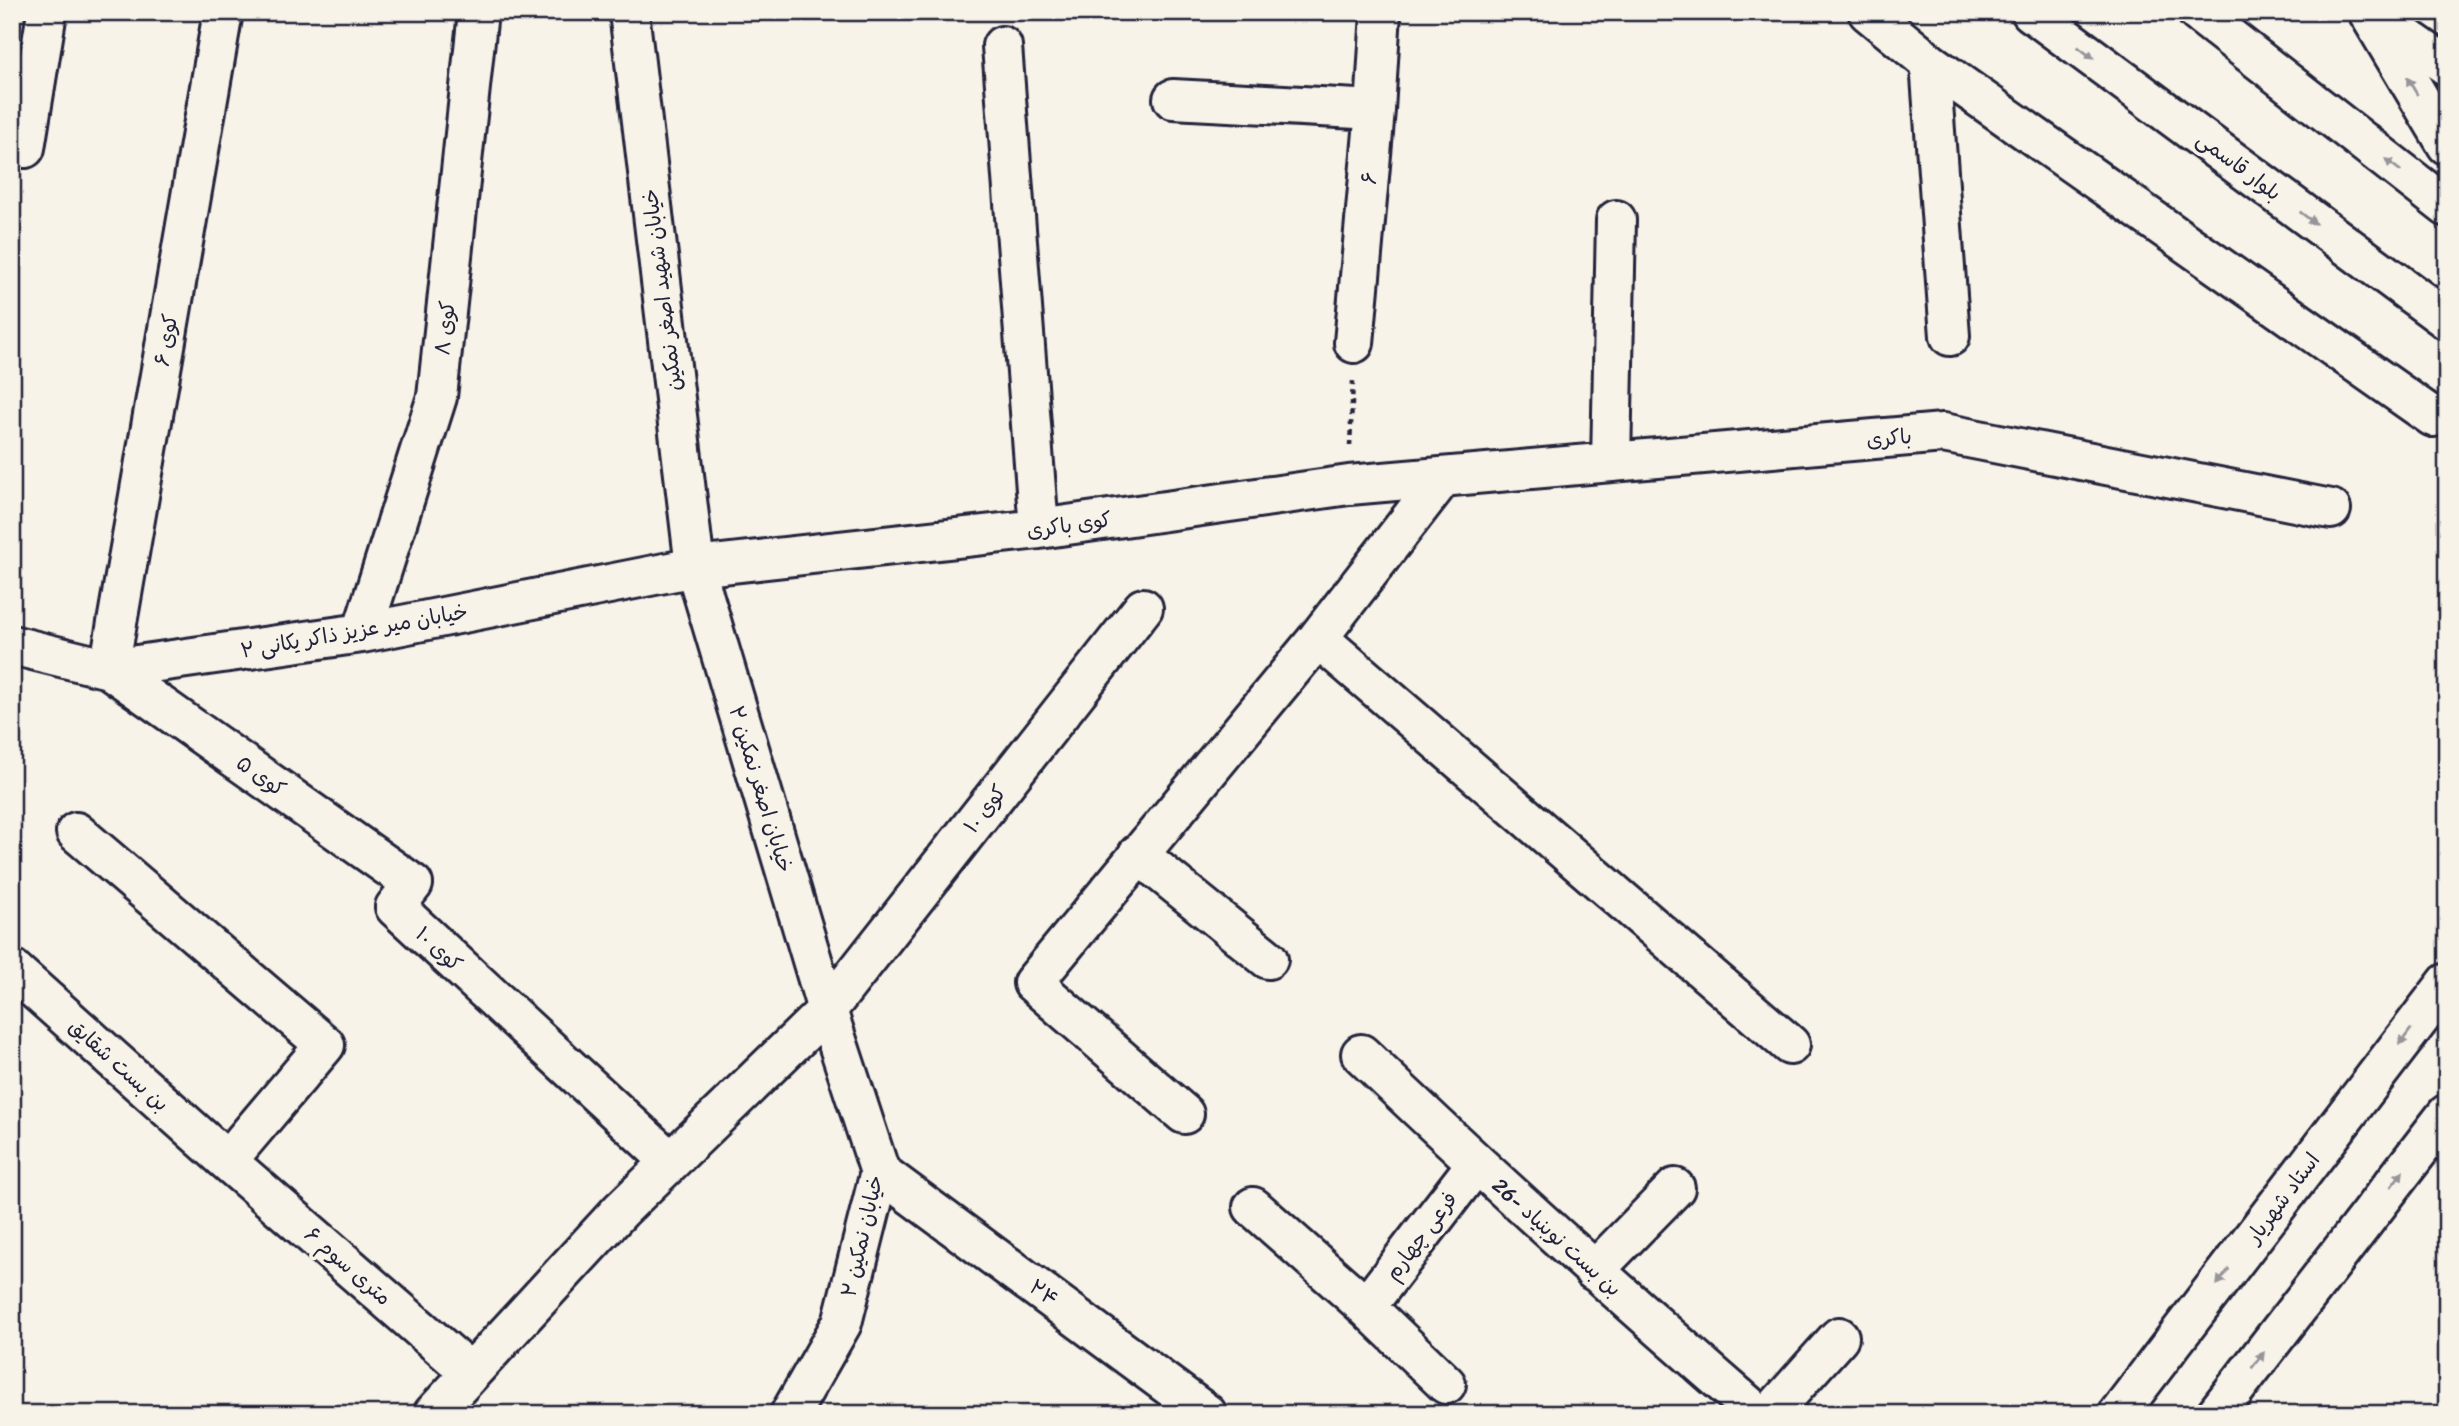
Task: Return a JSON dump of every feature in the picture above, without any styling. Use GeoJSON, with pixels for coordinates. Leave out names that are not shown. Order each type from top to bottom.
{"type":"FeatureCollection","features":[{"type":"Feature","properties":{"kind":"street"},"geometry":{"type":"LineString","coordinates":[[25,148],[47,12]]}},
{"type":"Feature","properties":{"kind":"street","name":"کوی ۶"},"geometry":{"type":"LineString","coordinates":[[108,669],[223,12]]}},
{"type":"Feature","properties":{"kind":"street","name":"کوی ۸"},"geometry":{"type":"LineString","coordinates":[[362,633],[437,397],[478,12]]}},
{"type":"Feature","properties":{"kind":"street","name":"خیابان شهید اصغر نمکین"},"geometry":{"type":"LineString","coordinates":[[628,12],[695,567]]}},
{"type":"Feature","properties":{"kind":"street","name":"۶"},"geometry":{"type":"LineString","coordinates":[[1354,343],[1381,12]]}},
{"type":"Feature","properties":{"kind":"street"},"geometry":{"type":"LineString","coordinates":[[1868,12],[1930,63],[2433,417]]}},
{"type":"Feature","properties":{"kind":"street","name":"بلوار قاسمی"},"geometry":{"type":"LineString","coordinates":[[2031,12],[2447,320]]}},
{"type":"Feature","properties":{"kind":"street"},"geometry":{"type":"LineString","coordinates":[[2197,12],[2447,206]]}},
{"type":"Feature","properties":{"kind":"street"},"geometry":{"type":"LineString","coordinates":[[2369,12],[2447,66]]}},
{"type":"Feature","properties":{"kind":"street"},"geometry":{"type":"LineString","coordinates":[[2369,12],[2447,145]]}},
{"type":"Feature","properties":{"kind":"street"},"geometry":{"type":"LineString","coordinates":[[1002,46],[1039,529]]}},
{"type":"Feature","properties":{"kind":"street"},"geometry":{"type":"LineString","coordinates":[[1930,63],[1950,336]]}},
{"type":"Feature","properties":{"kind":"street"},"geometry":{"type":"LineString","coordinates":[[1173,99],[1375,110]]}},
{"type":"Feature","properties":{"kind":"street"},"geometry":{"type":"LineString","coordinates":[[1611,462],[1616,220]]}},
{"type":"Feature","properties":{"kind":"street","name":"باکری"},"geometry":{"type":"LineString","coordinates":[[1443,478],[1943,433],[2331,509]]}},
{"type":"Feature","properties":{"kind":"street"},"geometry":{"type":"LineString","coordinates":[[1184,1114],[1033,983],[1318,638],[1443,478]]}},
{"type":"Feature","properties":{"kind":"street","name":"کوی باکری"},"geometry":{"type":"LineString","coordinates":[[695,567],[1039,529],[1349,485],[1443,478]]}},
{"type":"Feature","properties":{"kind":"street","name":"۲ خیابان میر عزیز ذاکر یکانی"},"geometry":{"type":"LineString","coordinates":[[12,645],[108,669],[362,633],[695,567]]}},
{"type":"Feature","properties":{"kind":"street","name":"خیابان اصغر نمکین ۲"},"geometry":{"type":"LineString","coordinates":[[695,567],[827,1010]]}},
{"type":"Feature","properties":{"kind":"street","name":"کوی ۱۰"},"geometry":{"type":"LineString","coordinates":[[433,1414],[621,1210],[827,1010],[1143,608]]}},
{"type":"Feature","properties":{"kind":"street"},"geometry":{"type":"LineString","coordinates":[[1318,638],[1790,1045]]}},
{"type":"Feature","properties":{"kind":"street","name":"کوی ۵"},"geometry":{"type":"LineString","coordinates":[[108,669],[404,896]]}},
{"type":"Feature","properties":{"kind":"street"},"geometry":{"type":"LineString","coordinates":[[76,832],[325,1045],[227,1161]]}},
{"type":"Feature","properties":{"kind":"street"},"geometry":{"type":"LineString","coordinates":[[1138,854],[1268,960]]}},
{"type":"Feature","properties":{"kind":"street","name":"کوی ۱۰"},"geometry":{"type":"LineString","coordinates":[[404,896],[670,1161]]}},
{"type":"Feature","properties":{"kind":"street","name":"بن بست شقایق"},"geometry":{"type":"LineString","coordinates":[[12,969],[227,1161]]}},
{"type":"Feature","properties":{"kind":"street","name":"استاد شهریار"},"geometry":{"type":"LineString","coordinates":[[2119,1414],[2447,983]]}},
{"type":"Feature","properties":{"kind":"street","name":"خیابان نمکین ۲"},"geometry":{"type":"LineString","coordinates":[[790,1414],[842,1323],[880,1172],[827,1010]]}},
{"type":"Feature","properties":{"kind":"street","name":"26- بن بست نوبنیاد"},"geometry":{"type":"LineString","coordinates":[[1361,1054],[1476,1164],[1758,1414]]}},
{"type":"Feature","properties":{"kind":"street"},"geometry":{"type":"LineString","coordinates":[[2216,1414],[2447,1114]]}},
{"type":"Feature","properties":{"kind":"street","name":"۶ متری سوم"},"geometry":{"type":"LineString","coordinates":[[227,1161],[470,1372]]}},
{"type":"Feature","properties":{"kind":"street","name":"فرعی چهارم"},"geometry":{"type":"LineString","coordinates":[[1366,1307],[1476,1164]]}},
{"type":"Feature","properties":{"kind":"street","name":"۲۴"},"geometry":{"type":"LineString","coordinates":[[880,1172],[1207,1414]]}},
{"type":"Feature","properties":{"kind":"street"},"geometry":{"type":"LineString","coordinates":[[1594,1271],[1675,1188]]}},
{"type":"Feature","properties":{"kind":"street"},"geometry":{"type":"LineString","coordinates":[[1253,1208],[1366,1307],[1446,1384]]}},
{"type":"Feature","properties":{"kind":"street"},"geometry":{"type":"LineString","coordinates":[[1770,1414],[1839,1337]]}},
{"type":"Feature","properties":{"kind":"path"},"geometry":{"type":"LineString","coordinates":[[1349,485],[1354,343]]}}]}
